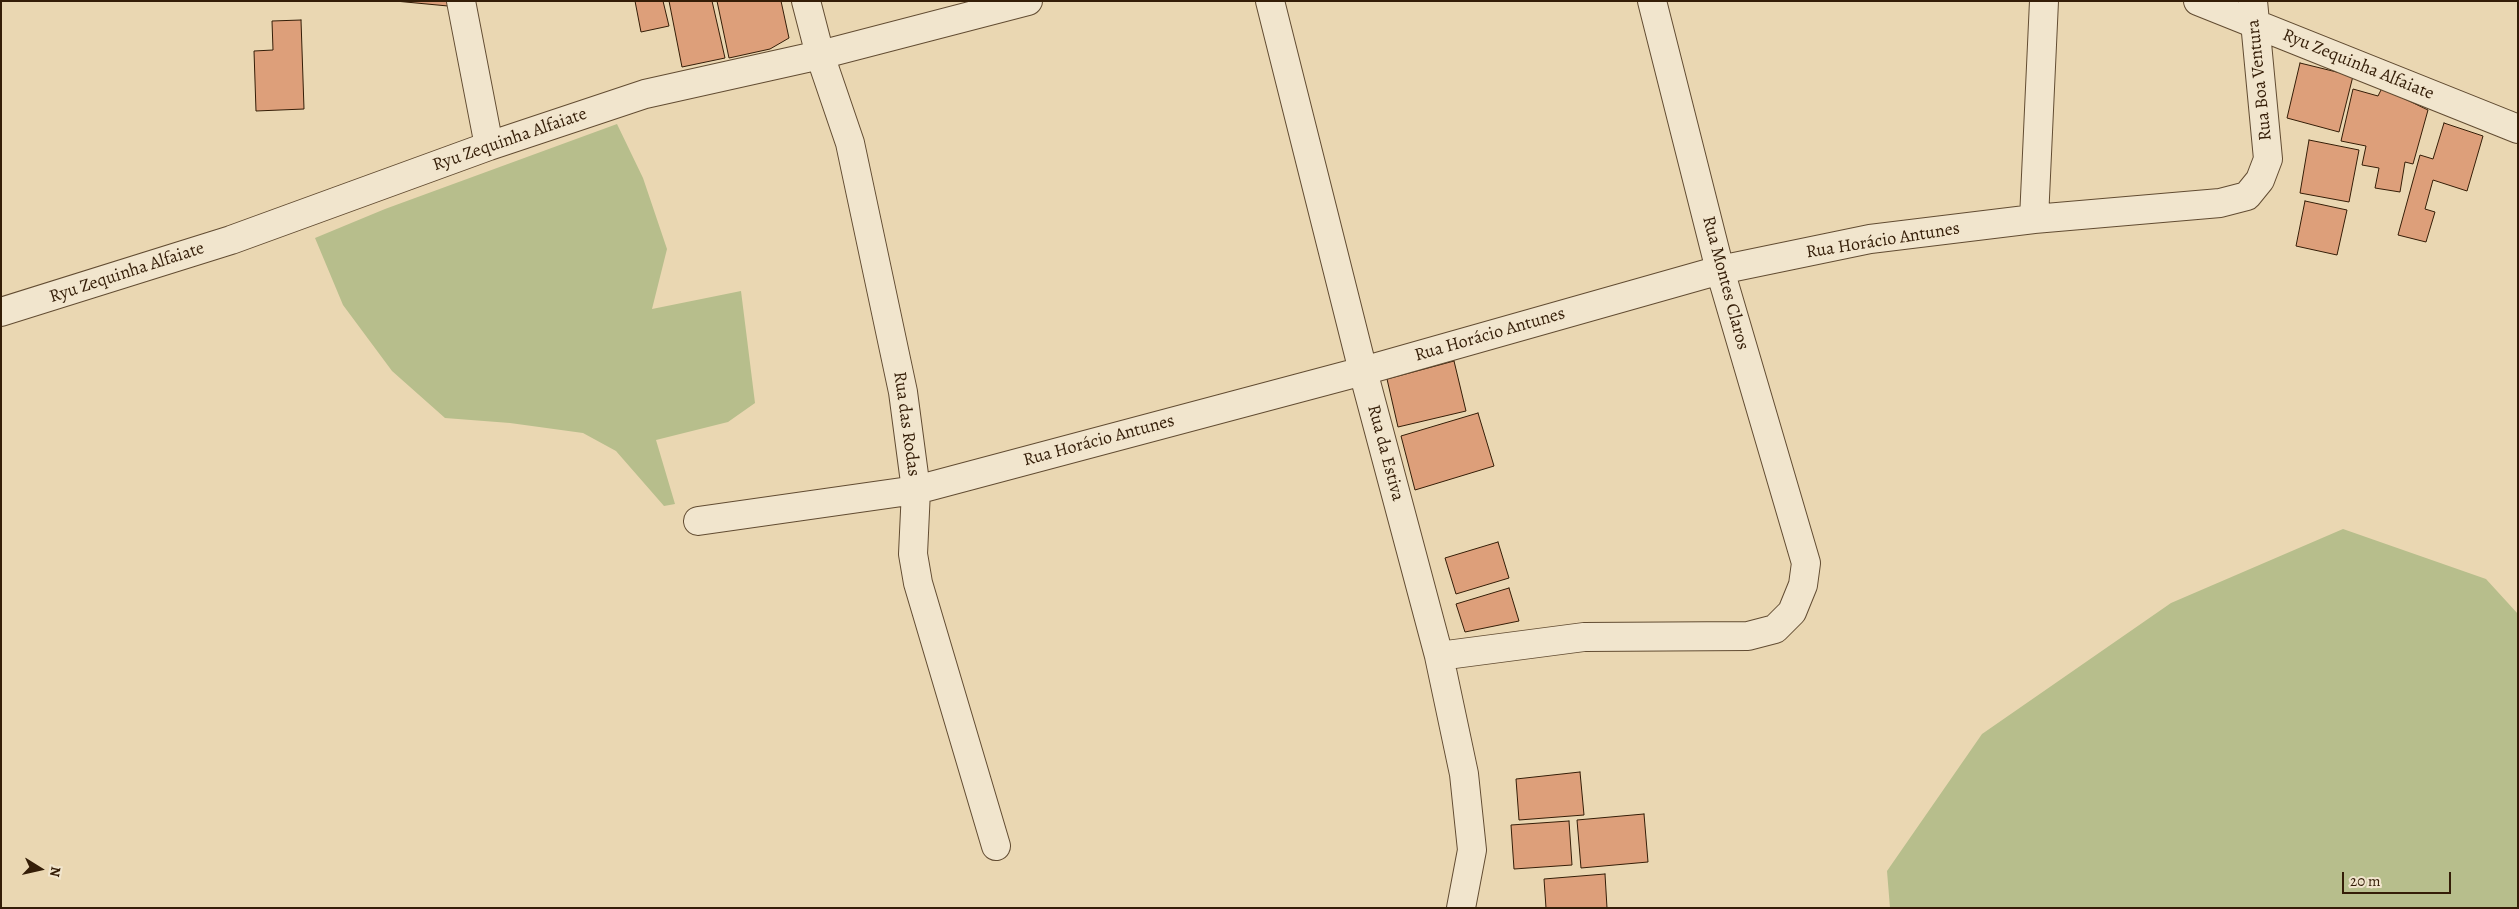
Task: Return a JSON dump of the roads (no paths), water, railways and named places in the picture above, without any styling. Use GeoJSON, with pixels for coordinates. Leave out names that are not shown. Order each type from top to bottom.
{"type":"FeatureCollection","features":[{"type":"Feature","properties":{"kind":"street"},"geometry":{"type":"LineString","coordinates":[[461,1],[489,146]]}},
{"type":"Feature","properties":{"kind":"street","name":"Rua das Rodas"},"geometry":{"type":"LineString","coordinates":[[806,1],[820,55],[852,152],[903,392],[916,490],[913,554],[918,583],[996,846]]}},
{"type":"Feature","properties":{"kind":"street","name":"Ryu Zequinha Alfaiate"},"geometry":{"type":"LineString","coordinates":[[1,312],[231,240],[489,146],[645,94],[820,55],[1028,1]]}},
{"type":"Feature","properties":{"kind":"street","name":"Rua da Estiva"},"geometry":{"type":"LineString","coordinates":[[1270,1],[1363,371],[1439,656],[1464,774],[1472,850],[1461,908]]}},
{"type":"Feature","properties":{"kind":"street","name":"Rua Montes Claros"},"geometry":{"type":"LineString","coordinates":[[1439,656],[1584,637],[1748,636],[1776,629],[1792,612],[1804,585],[1806,563],[1720,270],[1652,1]]}},
{"type":"Feature","properties":{"kind":"street"},"geometry":{"type":"LineString","coordinates":[[2034,219],[2044,1]]}},
{"type":"Feature","properties":{"kind":"street","name":"Ryu Zequinha Alfaiate"},"geometry":{"type":"LineString","coordinates":[[2198,1],[2254,12],[2518,130]]}},
{"type":"Feature","properties":{"kind":"street","name":"Rua Boa Ventura"},"geometry":{"type":"LineString","coordinates":[[2254,12],[2268,158]]}},
{"type":"Feature","properties":{"kind":"street","name":"Rua Horácio Antunes"},"geometry":{"type":"LineString","coordinates":[[698,521],[916,490],[1363,371],[1720,270],[1870,239],[2034,219],[2220,203],[2247,196],[2260,180],[2268,158]]}}]}
